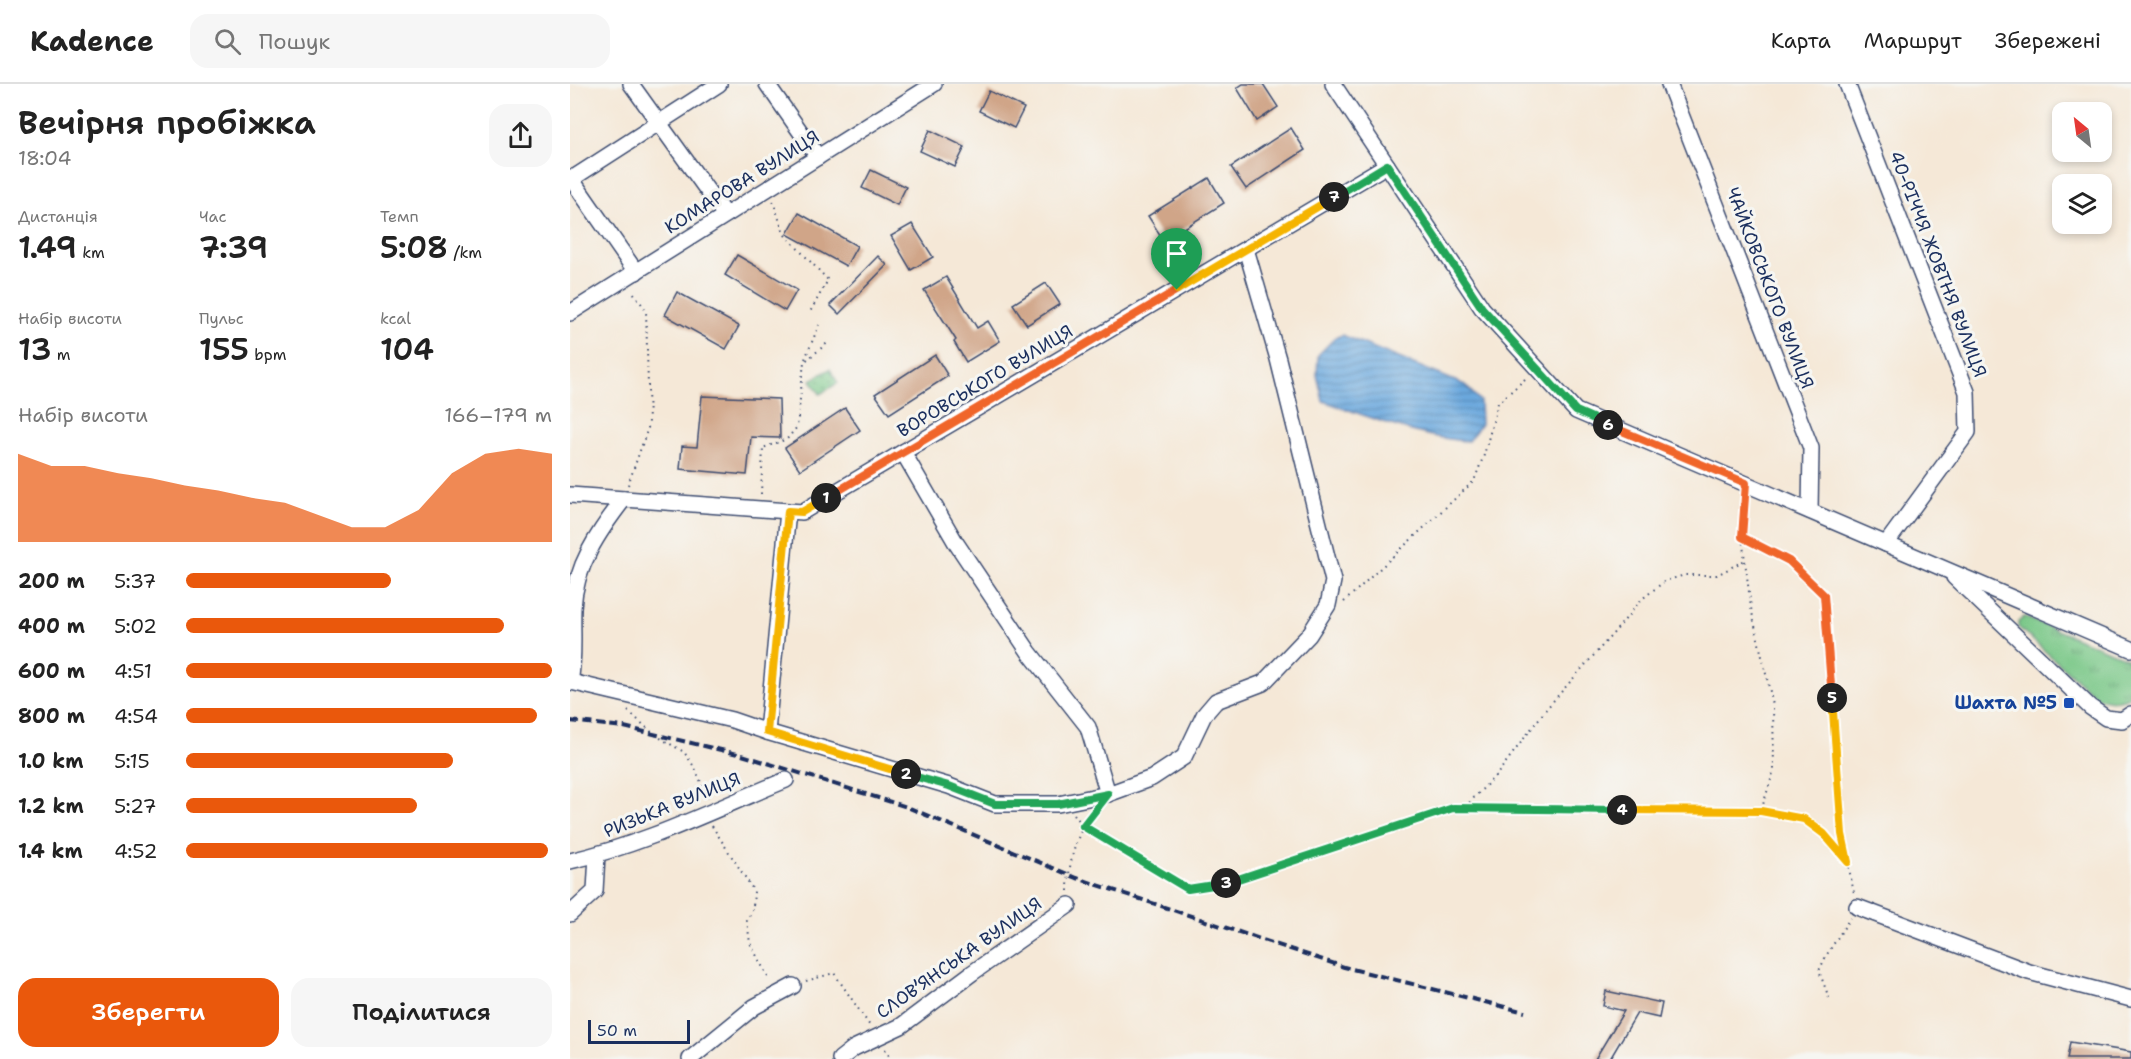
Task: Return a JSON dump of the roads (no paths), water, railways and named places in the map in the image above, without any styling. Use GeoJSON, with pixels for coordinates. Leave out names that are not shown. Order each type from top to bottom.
{"type":"FeatureCollection","features":[{"type":"Feature","properties":{"kind":"street"},"geometry":{"type":"LineString","coordinates":[[631,84],[725,215]]}},
{"type":"Feature","properties":{"kind":"street"},"geometry":{"type":"LineString","coordinates":[[630,275],[570,179],[719,84]]}},
{"type":"Feature","properties":{"kind":"street"},"geometry":{"type":"LineString","coordinates":[[768,84],[818,157]]}},
{"type":"Feature","properties":{"kind":"street","name":"КОМАРОВА ВУЛИЦЯ"},"geometry":{"type":"LineString","coordinates":[[570,313],[934,84]]}},
{"type":"Feature","properties":{"kind":"street"},"geometry":{"type":"LineString","coordinates":[[1334,84],[1482,308],[1576,411],[2131,649]]}},
{"type":"Feature","properties":{"kind":"street","name":"ЧАЙКОВСЬКОГО ВУЛИЦЯ"},"geometry":{"type":"LineString","coordinates":[[1669,84],[1811,448],[1810,511]]}},
{"type":"Feature","properties":{"kind":"street","name":"40-РІЧЧЯ ЖОВТНЯ ВУЛИЦЯ"},"geometry":{"type":"LineString","coordinates":[[1847,84],[1967,392],[1968,432],[1886,544]]}},
{"type":"Feature","properties":{"kind":"street","name":"ВОРОВСЬКОГО ВУЛИЦЯ"},"geometry":{"type":"LineString","coordinates":[[570,495],[802,512],[1387,165]]}},
{"type":"Feature","properties":{"kind":"street"},"geometry":{"type":"LineString","coordinates":[[624,499],[601,529],[579,573],[573,605],[570,682],[732,720],[949,786],[995,804],[1058,804],[1108,794],[1152,778],[1184,757],[1204,715],[1216,701],[1263,683],[1309,635],[1328,605],[1333,581],[1278,359],[1246,249]]}},
{"type":"Feature","properties":{"kind":"street"},"geometry":{"type":"LineString","coordinates":[[903,452],[956,543],[1029,652],[1088,727],[1108,794]]}},
{"type":"Feature","properties":{"kind":"street"},"geometry":{"type":"LineString","coordinates":[[767,732],[788,511]]}},
{"type":"Feature","properties":{"kind":"street"},"geometry":{"type":"LineString","coordinates":[[1945,569],[2090,707],[2106,718],[2122,720],[2131,714]]}},
{"type":"Feature","properties":{"kind":"street","name":"РИЗЬКА ВУЛИЦЯ"},"geometry":{"type":"LineString","coordinates":[[570,861],[597,855],[689,823],[709,812],[786,780]]}},
{"type":"Feature","properties":{"kind":"street"},"geometry":{"type":"LineString","coordinates":[[570,914],[595,891],[597,855]]}},
{"type":"Feature","properties":{"kind":"street","name":"СЛОВ’ЯНСЬКА ВУЛИЦЯ"},"geometry":{"type":"LineString","coordinates":[[840,1059],[854,1048],[901,1026],[1069,905]]}},
{"type":"Feature","properties":{"kind":"street"},"geometry":{"type":"LineString","coordinates":[[1857,907],[2029,972],[2131,999]]}},
{"type":"Feature","properties":{"kind":"street"},"geometry":{"type":"LineString","coordinates":[[690,1059],[754,1006],[793,986]]}},
{"type":"Feature","properties":{"kind":"water"},"geometry":{"type":"Polygon","coordinates":[[[1342,335],[1465,385],[1480,401],[1481,424],[1468,441],[1449,439],[1394,426],[1323,401],[1317,375],[1318,355],[1335,338],[1342,335]]]}},
{"type":"Feature","properties":{"kind":"railway"},"geometry":{"type":"LineString","coordinates":[[570,721],[624,727],[742,755],[907,807],[1077,878],[1344,967],[1525,1012]]}},
{"type":"Feature","properties":{"kind":"place","name":"Шахта №5"},"geometry":{"type":"Point","coordinates":[2069,703]}}]}
